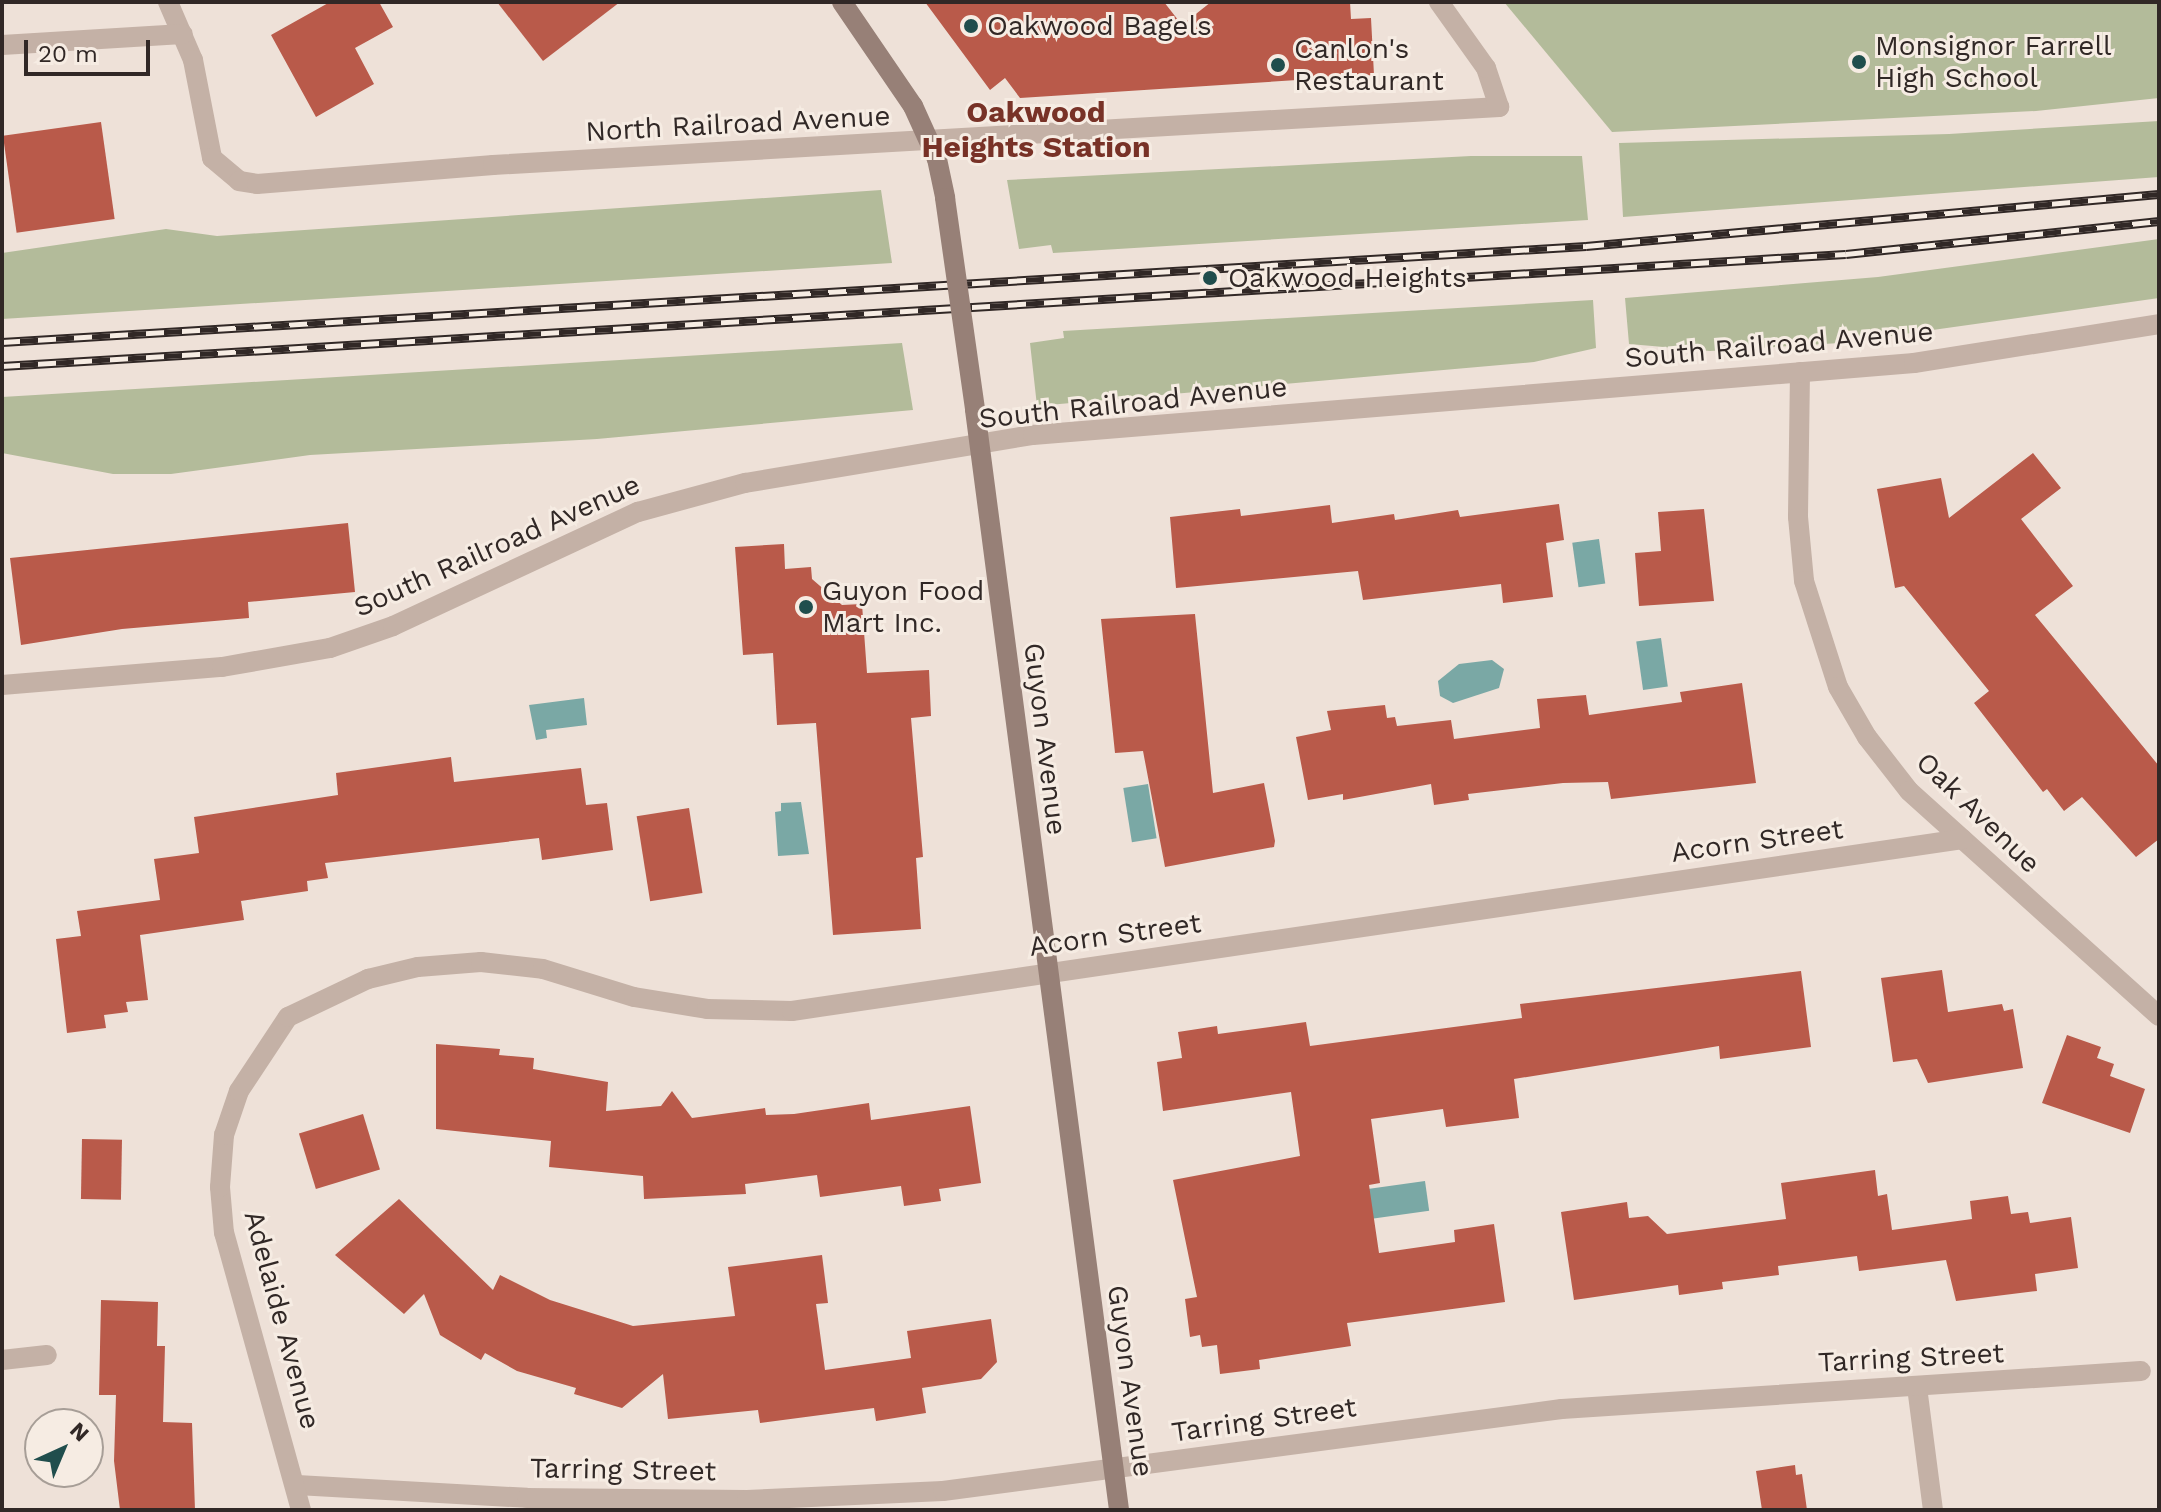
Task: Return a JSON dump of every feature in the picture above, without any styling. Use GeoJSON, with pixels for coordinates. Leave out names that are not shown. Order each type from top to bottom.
{"type":"FeatureCollection","features":[{"type":"Feature","properties":{"kind":"street"},"geometry":{"type":"LineString","coordinates":[[2,45],[183,34],[168,2]]}},
{"type":"Feature","properties":{"kind":"street","name":"Guyon Avenue"},"geometry":{"type":"LineString","coordinates":[[842,2],[893,73],[930,141],[945,198],[1119,1510]]}},
{"type":"Feature","properties":{"kind":"street","name":"North Railroad Avenue"},"geometry":{"type":"LineString","coordinates":[[183,34],[200,85],[205,138],[222,171],[257,184],[1499,107],[1486,68],[1439,2]]}},
{"type":"Feature","properties":{"kind":"street","name":"South Railroad Avenue"},"geometry":{"type":"LineString","coordinates":[[2,685],[298,657],[393,626],[668,501],[745,483],[1033,435],[1977,355],[2159,324]]}},
{"type":"Feature","properties":{"kind":"street","name":"Oak Avenue"},"geometry":{"type":"LineString","coordinates":[[1800,372],[1798,517],[1815,627],[1838,687],[1867,737],[1909,791],[2159,1016]]}},
{"type":"Feature","properties":{"kind":"street","name":"Acorn Street"},"geometry":{"type":"LineString","coordinates":[[288,1017],[368,979],[418,967],[481,962],[543,969],[648,1000],[707,1009],[778,1011],[1962,839]]}},
{"type":"Feature","properties":{"kind":"street","name":"Adelaide Avenue"},"geometry":{"type":"LineString","coordinates":[[288,1017],[239,1091],[224,1135],[220,1187],[224,1233],[297,1485],[301,1510]]}},
{"type":"Feature","properties":{"kind":"street"},"geometry":{"type":"LineString","coordinates":[[2,1360],[47,1355]]}},
{"type":"Feature","properties":{"kind":"street","name":"Tarring Street"},"geometry":{"type":"LineString","coordinates":[[297,1485],[527,1498],[747,1500],[943,1491],[1562,1409],[2141,1371]]}},
{"type":"Feature","properties":{"kind":"street"},"geometry":{"type":"LineString","coordinates":[[1917,1387],[1933,1510]]}},
{"type":"Feature","properties":{"kind":"green space","name":"Monsignor Farrell High School"},"geometry":{"type":"Polygon","coordinates":[[[1504,2],[2159,2],[2159,98],[2036,111],[1612,132],[1504,2]]]}},
{"type":"Feature","properties":{"kind":"green space"},"geometry":{"type":"Polygon","coordinates":[[[2159,121],[2159,177],[1623,217],[1619,143],[1949,134],[2159,121]]]}},
{"type":"Feature","properties":{"kind":"green space"},"geometry":{"type":"Polygon","coordinates":[[[1471,156],[1582,156],[1588,220],[1053,253],[1051,245],[1019,249],[1007,180],[1471,156]]]}},
{"type":"Feature","properties":{"kind":"green space"},"geometry":{"type":"Polygon","coordinates":[[[881,190],[892,263],[2,319],[2,253],[166,229],[217,236],[881,190]]]}},
{"type":"Feature","properties":{"kind":"green space"},"geometry":{"type":"Polygon","coordinates":[[[2159,239],[2159,298],[1840,343],[1710,351],[1629,344],[1625,298],[1878,277],[2159,239]]]}},
{"type":"Feature","properties":{"kind":"green space"},"geometry":{"type":"Polygon","coordinates":[[[1593,300],[1596,348],[1534,362],[1037,406],[1030,343],[1064,338],[1063,331],[1593,300]]]}},
{"type":"Feature","properties":{"kind":"green space"},"geometry":{"type":"Polygon","coordinates":[[[902,343],[913,410],[597,439],[310,455],[171,474],[113,474],[2,453],[2,397],[902,343]]]}},
{"type":"Feature","properties":{"kind":"water"},"geometry":{"type":"Polygon","coordinates":[[[1599,539],[1605,584],[1579,587],[1572,543],[1599,539]]]}},
{"type":"Feature","properties":{"kind":"water"},"geometry":{"type":"Polygon","coordinates":[[[1661,638],[1668,687],[1643,690],[1636,641],[1661,638]]]}},
{"type":"Feature","properties":{"kind":"water"},"geometry":{"type":"Polygon","coordinates":[[[1492,660],[1504,669],[1499,688],[1453,703],[1440,696],[1438,681],[1459,664],[1492,660]]]}},
{"type":"Feature","properties":{"kind":"water"},"geometry":{"type":"Polygon","coordinates":[[[584,698],[587,725],[546,730],[547,738],[536,740],[529,705],[584,698]]]}},
{"type":"Feature","properties":{"kind":"water"},"geometry":{"type":"Polygon","coordinates":[[[1148,784],[1157,838],[1132,842],[1123,788],[1148,784]]]}},
{"type":"Feature","properties":{"kind":"water"},"geometry":{"type":"Polygon","coordinates":[[[801,802],[809,854],[778,856],[775,812],[781,811],[781,803],[801,802]]]}},
{"type":"Feature","properties":{"kind":"water"},"geometry":{"type":"Polygon","coordinates":[[[1425,1181],[1429,1211],[1365,1220],[1361,1190],[1425,1181]]]}},
{"type":"Feature","properties":{"kind":"building"},"geometry":{"type":"Polygon","coordinates":[[[330,2],[379,2],[393,27],[355,48],[374,84],[316,117],[271,35],[330,2]]]}},
{"type":"Feature","properties":{"kind":"building"},"geometry":{"type":"Polygon","coordinates":[[[497,2],[620,2],[543,61],[497,2]]]}},
{"type":"Feature","properties":{"kind":"building"},"geometry":{"type":"Polygon","coordinates":[[[925,2],[1164,2],[1182,25],[1211,2],[1350,2],[1351,19],[1371,18],[1374,75],[1020,98],[1005,78],[990,90],[925,2]]]}},
{"type":"Feature","properties":{"kind":"building"},"geometry":{"type":"Polygon","coordinates":[[[101,122],[115,219],[17,233],[3,136],[101,122]]]}},
{"type":"Feature","properties":{"kind":"building"},"geometry":{"type":"Polygon","coordinates":[[[2033,453],[2061,488],[2021,519],[2073,586],[2035,615],[2159,766],[2159,839],[2136,857],[2082,797],[2064,811],[2047,789],[2043,792],[1974,703],[1989,691],[1904,586],[1895,588],[1877,489],[1941,478],[1949,518],[2033,453]]]}},
{"type":"Feature","properties":{"kind":"building"},"geometry":{"type":"Polygon","coordinates":[[[1559,504],[1564,540],[1546,543],[1553,597],[1503,603],[1501,584],[1363,600],[1358,571],[1176,588],[1170,517],[1240,509],[1241,516],[1330,505],[1332,523],[1394,514],[1395,520],[1458,510],[1460,517],[1559,504]]]}},
{"type":"Feature","properties":{"kind":"building"},"geometry":{"type":"Polygon","coordinates":[[[1704,509],[1714,601],[1639,606],[1635,553],[1661,551],[1658,512],[1704,509]]]}},
{"type":"Feature","properties":{"kind":"building"},"geometry":{"type":"Polygon","coordinates":[[[348,523],[355,592],[248,602],[249,618],[122,629],[21,645],[10,558],[348,523]]]}},
{"type":"Feature","properties":{"kind":"building"},"geometry":{"type":"Polygon","coordinates":[[[784,544],[785,569],[811,567],[812,579],[842,605],[862,604],[867,673],[929,670],[931,716],[911,718],[923,857],[916,858],[921,929],[833,935],[816,723],[777,725],[773,653],[743,655],[735,547],[784,544]]]}},
{"type":"Feature","properties":{"kind":"building"},"geometry":{"type":"Polygon","coordinates":[[[1195,614],[1213,793],[1264,783],[1275,841],[1274,847],[1165,867],[1143,751],[1115,753],[1101,619],[1195,614]]]}},
{"type":"Feature","properties":{"kind":"building"},"geometry":{"type":"Polygon","coordinates":[[[1742,683],[1756,783],[1611,799],[1608,782],[1563,783],[1468,794],[1469,800],[1434,805],[1431,784],[1343,800],[1343,794],[1308,800],[1296,737],[1331,730],[1327,711],[1385,705],[1387,718],[1395,717],[1397,726],[1451,720],[1454,739],[1540,728],[1537,699],[1586,695],[1589,715],[1682,702],[1680,692],[1742,683]]]}},
{"type":"Feature","properties":{"kind":"building"},"geometry":{"type":"Polygon","coordinates":[[[451,757],[454,782],[581,768],[586,805],[607,803],[613,850],[542,860],[539,838],[325,863],[328,878],[307,881],[308,891],[241,901],[244,920],[140,935],[148,1000],[126,1002],[128,1012],[104,1015],[106,1028],[67,1033],[56,939],[81,936],[77,911],[160,900],[154,859],[199,853],[194,817],[338,795],[336,773],[451,757]]]}},
{"type":"Feature","properties":{"kind":"building"},"geometry":{"type":"Polygon","coordinates":[[[689,808],[702,893],[650,901],[637,816],[689,808]]]}},
{"type":"Feature","properties":{"kind":"building"},"geometry":{"type":"Polygon","coordinates":[[[1942,970],[1948,1012],[2002,1004],[2004,1011],[2013,1009],[2023,1068],[1928,1083],[1917,1059],[1893,1062],[1881,978],[1942,970]]]}},
{"type":"Feature","properties":{"kind":"building"},"geometry":{"type":"Polygon","coordinates":[[[1801,971],[1811,1047],[1720,1059],[1719,1046],[1514,1079],[1519,1118],[1446,1127],[1443,1109],[1371,1119],[1380,1183],[1369,1185],[1379,1253],[1455,1242],[1454,1230],[1494,1224],[1505,1302],[1347,1323],[1351,1346],[1259,1360],[1260,1369],[1220,1374],[1217,1345],[1202,1347],[1200,1335],[1190,1337],[1185,1299],[1197,1297],[1173,1180],[1300,1156],[1291,1092],[1163,1111],[1157,1062],[1182,1058],[1178,1032],[1217,1026],[1218,1034],[1306,1022],[1310,1046],[1522,1018],[1520,1004],[1801,971]]]}},
{"type":"Feature","properties":{"kind":"building"},"geometry":{"type":"Polygon","coordinates":[[[2067,1035],[2101,1047],[2097,1058],[2114,1064],[2110,1076],[2145,1089],[2130,1133],[2042,1103],[2067,1035]]]}},
{"type":"Feature","properties":{"kind":"building"},"geometry":{"type":"Polygon","coordinates":[[[436,1044],[500,1049],[499,1055],[534,1058],[533,1069],[608,1082],[606,1111],[661,1106],[672,1091],[692,1118],[765,1108],[766,1115],[794,1114],[869,1103],[871,1120],[970,1106],[981,1183],[939,1189],[941,1201],[904,1206],[901,1186],[820,1197],[817,1175],[745,1184],[746,1194],[644,1199],[643,1176],[549,1167],[551,1141],[436,1129],[436,1044]]]}},
{"type":"Feature","properties":{"kind":"building"},"geometry":{"type":"Polygon","coordinates":[[[363,1114],[380,1169],[316,1189],[299,1134],[363,1114]]]}},
{"type":"Feature","properties":{"kind":"building"},"geometry":{"type":"Polygon","coordinates":[[[82,1139],[122,1140],[121,1200],[81,1199],[82,1139]]]}},
{"type":"Feature","properties":{"kind":"building"},"geometry":{"type":"Polygon","coordinates":[[[1875,1170],[1878,1196],[1887,1194],[1892,1230],[1972,1219],[1970,1201],[2008,1196],[2011,1214],[2028,1212],[2030,1223],[2071,1217],[2078,1268],[2035,1274],[2037,1291],[1956,1301],[1946,1260],[1859,1271],[1857,1256],[1778,1266],[1779,1275],[1722,1282],[1723,1289],[1679,1295],[1678,1285],[1574,1300],[1561,1212],[1627,1202],[1629,1218],[1648,1216],[1667,1234],[1786,1219],[1781,1183],[1875,1170]]]}},
{"type":"Feature","properties":{"kind":"building"},"geometry":{"type":"Polygon","coordinates":[[[399,1199],[493,1290],[500,1275],[550,1300],[633,1326],[735,1316],[728,1267],[822,1255],[828,1303],[816,1304],[825,1370],[911,1358],[907,1331],[991,1319],[997,1362],[981,1379],[922,1388],[926,1413],[876,1421],[874,1408],[760,1423],[758,1410],[668,1419],[663,1374],[622,1408],[574,1394],[576,1388],[517,1371],[485,1353],[481,1360],[440,1335],[424,1294],[404,1314],[335,1255],[399,1199]]]}},
{"type":"Feature","properties":{"kind":"building"},"geometry":{"type":"Polygon","coordinates":[[[101,1300],[158,1302],[157,1346],[165,1346],[163,1422],[192,1423],[195,1510],[120,1510],[114,1461],[116,1395],[99,1395],[101,1300]]]}},
{"type":"Feature","properties":{"kind":"building"},"geometry":{"type":"Polygon","coordinates":[[[1795,1465],[1796,1475],[1802,1474],[1807,1510],[1762,1510],[1756,1471],[1795,1465]]]}},
{"type":"Feature","properties":{"kind":"railway"},"geometry":{"type":"LineString","coordinates":[[2,342],[1586,246],[2159,194]]}},
{"type":"Feature","properties":{"kind":"railway"},"geometry":{"type":"LineString","coordinates":[[2,366],[1846,254],[2159,221]]}},
{"type":"Feature","properties":{"kind":"place","name":"Oakwood Bagels"},"geometry":{"type":"Point","coordinates":[971,26]}},
{"type":"Feature","properties":{"kind":"place","name":"Monsignor Farrell High School"},"geometry":{"type":"Point","coordinates":[1859,62]}},
{"type":"Feature","properties":{"kind":"place","name":"Canlon's Restaurant"},"geometry":{"type":"Point","coordinates":[1278,65]}},
{"type":"Feature","properties":{"kind":"place","name":"Oakwood Heights"},"geometry":{"type":"Point","coordinates":[1210,278]}},
{"type":"Feature","properties":{"kind":"place","name":"Guyon Food Mart Inc."},"geometry":{"type":"Point","coordinates":[806,607]}},
{"type":"Feature","properties":{"kind":"district","name":"Oakwood Heights Station"},"geometry":{"type":"Point","coordinates":[1036,129]}}]}
